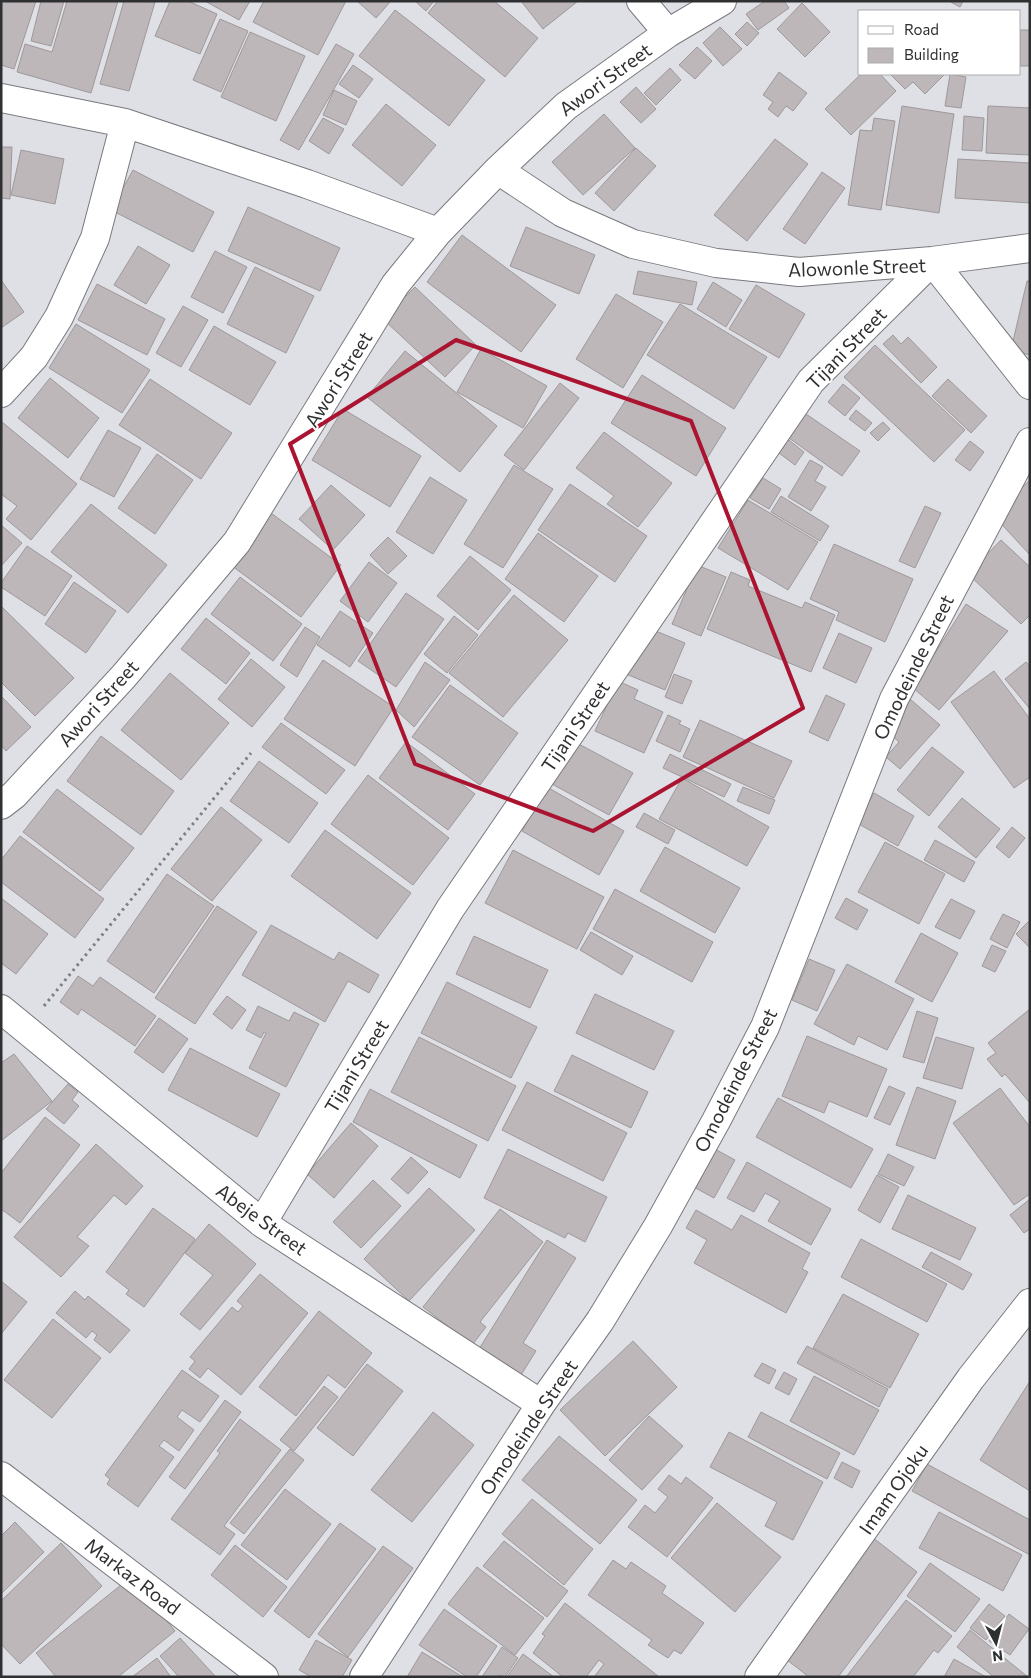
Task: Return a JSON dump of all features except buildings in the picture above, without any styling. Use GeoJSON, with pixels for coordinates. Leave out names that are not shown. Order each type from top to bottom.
{"type":"FeatureCollection","features":[{"type":"Feature","properties":{"kind":"street"},"geometry":{"type":"LineString","coordinates":[[641,1],[668,33]]}},
{"type":"Feature","properties":{"kind":"street","name":"Awori Street"},"geometry":{"type":"LineString","coordinates":[[1,805],[124,676],[237,542],[396,285],[438,232],[498,170],[566,106],[668,33],[722,1]]}},
{"type":"Feature","properties":{"kind":"street"},"geometry":{"type":"LineString","coordinates":[[1,98],[125,123],[307,184],[438,232]]}},
{"type":"Feature","properties":{"kind":"street"},"geometry":{"type":"LineString","coordinates":[[1,393],[34,357],[59,317],[95,238],[125,123]]}},
{"type":"Feature","properties":{"kind":"street","name":"Alowonle Street"},"geometry":{"type":"LineString","coordinates":[[498,170],[563,213],[633,244],[716,263],[799,272],[932,261],[1030,385]]}},
{"type":"Feature","properties":{"kind":"street"},"geometry":{"type":"LineString","coordinates":[[932,261],[1030,248]]}},
{"type":"Feature","properties":{"kind":"street","name":"Tijani Street"},"geometry":{"type":"LineString","coordinates":[[262,1223],[450,909],[811,381],[932,261]]}},
{"type":"Feature","properties":{"kind":"street","name":"Omodeinde Street"},"geometry":{"type":"LineString","coordinates":[[364,1677],[541,1404],[600,1321],[658,1226],[716,1121],[756,1044],[894,698],[1030,442]]}},
{"type":"Feature","properties":{"kind":"street","name":"Abeje Street"},"geometry":{"type":"LineString","coordinates":[[1,1009],[262,1223],[541,1404]]}},
{"type":"Feature","properties":{"kind":"street","name":"Imam Ojoku"},"geometry":{"type":"LineString","coordinates":[[759,1677],[971,1378],[1030,1303]]}},
{"type":"Feature","properties":{"kind":"street","name":"Markaz Road"},"geometry":{"type":"LineString","coordinates":[[1,1476],[264,1677]]}},
{"type":"Feature","properties":{"kind":"path"},"geometry":{"type":"LineString","coordinates":[[26,1029],[251,753]]}},
{"type":"Feature","properties":{"kind":"highlighted area"},"geometry":{"type":"Polygon","coordinates":[[[456,340],[691,421],[803,708],[593,831],[415,764],[290,444],[456,340]]]}}]}
